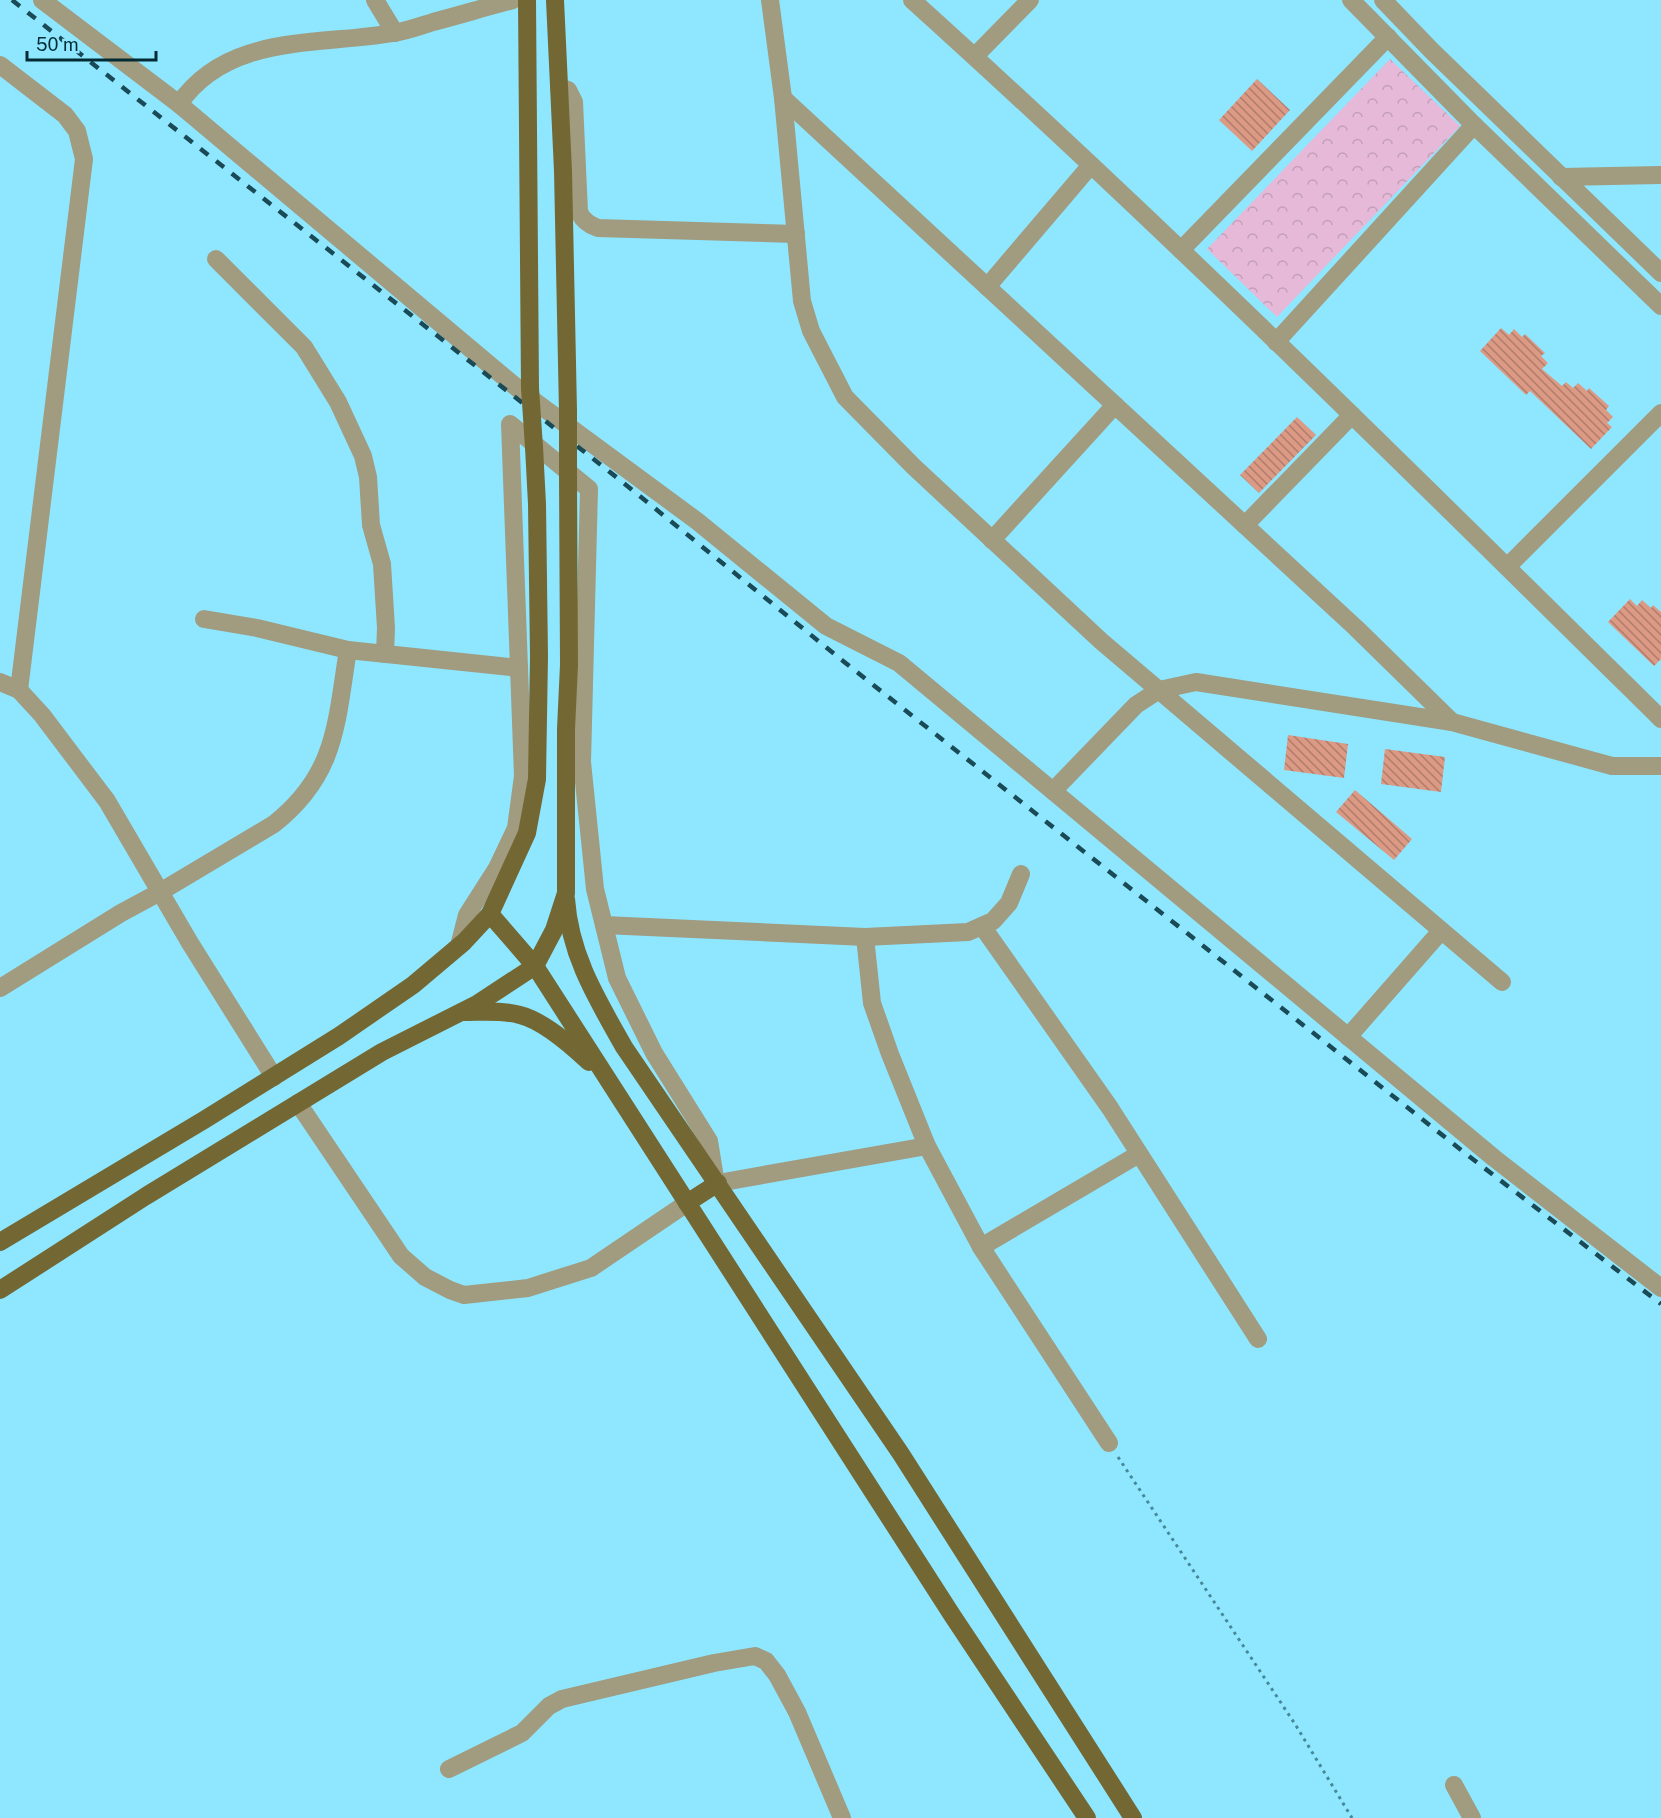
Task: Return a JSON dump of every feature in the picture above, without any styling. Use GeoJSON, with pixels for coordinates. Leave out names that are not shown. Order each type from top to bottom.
{"type":"FeatureCollection","features":[{"type":"Feature","properties":{"kind":"main road"},"geometry":{"type":"LineString","coordinates":[[0,1242],[339,1036],[413,985],[459,946],[490,914],[527,833],[537,779],[539,656],[537,504],[530,388],[527,0]]}},
{"type":"Feature","properties":{"kind":"main road"},"geometry":{"type":"LineString","coordinates":[[555,0],[568,411],[569,665],[566,729],[566,893],[574,947],[591,989],[624,1047],[901,1454],[1133,1818]]}},
{"type":"Feature","properties":{"kind":"main road"},"geometry":{"type":"LineString","coordinates":[[0,1290],[146,1196],[382,1052],[477,1004],[535,966],[554,930],[566,893]]}},
{"type":"Feature","properties":{"kind":"main road"},"geometry":{"type":"LineString","coordinates":[[490,914],[535,966],[939,1595],[1087,1818]]}},
{"type":"Feature","properties":{"kind":"main road"},"geometry":{"type":"LineString","coordinates":[[460,1013],[492,1011],[522,1015],[551,1030],[580,1053],[609,1082]]}},
{"type":"Feature","properties":{"kind":"main road"},"geometry":{"type":"LineString","coordinates":[[687,1203],[716,1180]]}},
{"type":"Feature","properties":{"kind":"street"},"geometry":{"type":"LineString","coordinates":[[42,0],[179,104],[522,392],[697,521],[826,626],[899,663],[1494,1158],[1661,1288]]}},
{"type":"Feature","properties":{"kind":"street"},"geometry":{"type":"LineString","coordinates":[[375,0],[395,33]]}},
{"type":"Feature","properties":{"kind":"street"},"geometry":{"type":"LineString","coordinates":[[179,104],[188,90],[216,67],[234,58],[275,47],[395,33],[513,0]]}},
{"type":"Feature","properties":{"kind":"street"},"geometry":{"type":"LineString","coordinates":[[770,0],[783,98],[802,301],[811,331],[844,397],[914,466],[1101,641],[1502,982]]}},
{"type":"Feature","properties":{"kind":"street"},"geometry":{"type":"LineString","coordinates":[[912,0],[975,56],[1181,250],[1661,719]]}},
{"type":"Feature","properties":{"kind":"street"},"geometry":{"type":"LineString","coordinates":[[975,56],[1030,0]]}},
{"type":"Feature","properties":{"kind":"street"},"geometry":{"type":"LineString","coordinates":[[1351,0],[1474,125],[1661,306]]}},
{"type":"Feature","properties":{"kind":"street"},"geometry":{"type":"LineString","coordinates":[[1383,0],[1661,273]]}},
{"type":"Feature","properties":{"kind":"street"},"geometry":{"type":"LineString","coordinates":[[1181,250],[1388,36]]}},
{"type":"Feature","properties":{"kind":"street"},"geometry":{"type":"LineString","coordinates":[[0,64],[72,122],[81,140],[84,159],[19,690]]}},
{"type":"Feature","properties":{"kind":"street"},"geometry":{"type":"LineString","coordinates":[[559,87],[568,90],[574,102],[579,212],[586,223],[598,228],[796,234]]}},
{"type":"Feature","properties":{"kind":"street"},"geometry":{"type":"LineString","coordinates":[[783,98],[1245,525],[1452,722]]}},
{"type":"Feature","properties":{"kind":"street"},"geometry":{"type":"LineString","coordinates":[[1276,342],[1474,125]]}},
{"type":"Feature","properties":{"kind":"street"},"geometry":{"type":"LineString","coordinates":[[987,287],[1091,165]]}},
{"type":"Feature","properties":{"kind":"street"},"geometry":{"type":"LineString","coordinates":[[1561,177],[1661,175]]}},
{"type":"Feature","properties":{"kind":"street"},"geometry":{"type":"LineString","coordinates":[[216,259],[304,347],[338,402],[363,456],[368,477],[371,525],[382,564],[386,628],[385,654]]}},
{"type":"Feature","properties":{"kind":"street"},"geometry":{"type":"LineString","coordinates":[[992,540],[1115,405]]}},
{"type":"Feature","properties":{"kind":"street"},"geometry":{"type":"LineString","coordinates":[[1507,567],[1661,413]]}},
{"type":"Feature","properties":{"kind":"street"},"geometry":{"type":"LineString","coordinates":[[1245,525],[1352,415]]}},
{"type":"Feature","properties":{"kind":"street"},"geometry":{"type":"LineString","coordinates":[[459,946],[467,915],[497,868],[516,828],[524,776],[510,424],[589,489],[582,762],[595,889],[617,978],[654,1053],[709,1141],[716,1180],[927,1146]]}},
{"type":"Feature","properties":{"kind":"street"},"geometry":{"type":"LineString","coordinates":[[204,619],[257,628],[348,650],[519,668]]}},
{"type":"Feature","properties":{"kind":"street"},"geometry":{"type":"LineString","coordinates":[[0,988],[121,913],[274,824],[287,813],[309,789],[334,740],[348,650]]}},
{"type":"Feature","properties":{"kind":"street"},"geometry":{"type":"LineString","coordinates":[[0,682],[19,690],[42,715],[107,801],[273,1077]]}},
{"type":"Feature","properties":{"kind":"street"},"geometry":{"type":"LineString","coordinates":[[1053,791],[1136,705],[1159,690],[1196,682],[1452,722],[1612,766],[1661,766]]}},
{"type":"Feature","properties":{"kind":"street"},"geometry":{"type":"LineString","coordinates":[[604,925],[865,937],[968,932],[993,921],[1009,903],[1021,874]]}},
{"type":"Feature","properties":{"kind":"street"},"geometry":{"type":"LineString","coordinates":[[982,926],[1110,1108],[1258,1339]]}},
{"type":"Feature","properties":{"kind":"street"},"geometry":{"type":"LineString","coordinates":[[1348,1037],[1441,931]]}},
{"type":"Feature","properties":{"kind":"street"},"geometry":{"type":"LineString","coordinates":[[865,937],[872,1003],[927,1146],[981,1247],[1108,1443]]}},
{"type":"Feature","properties":{"kind":"street"},"geometry":{"type":"LineString","coordinates":[[298,1103],[400,1256],[425,1278],[464,1295],[528,1288],[591,1268],[687,1203]]}},
{"type":"Feature","properties":{"kind":"street"},"geometry":{"type":"LineString","coordinates":[[981,1247],[1139,1154]]}},
{"type":"Feature","properties":{"kind":"street"},"geometry":{"type":"LineString","coordinates":[[449,1769],[522,1733],[549,1706],[562,1699],[714,1663],[754,1656],[766,1661],[777,1675],[797,1712],[842,1818]]}},
{"type":"Feature","properties":{"kind":"street"},"geometry":{"type":"LineString","coordinates":[[1454,1785],[1472,1818]]}},
{"type":"Feature","properties":{"kind":"path"},"geometry":{"type":"LineString","coordinates":[[1108,1443],[1295,1725],[1352,1818]]}},
{"type":"Feature","properties":{"kind":"green space"},"geometry":{"type":"Polygon","coordinates":[[[1390,59],[1460,126],[1277,317],[1207,249],[1390,59]]]}},
{"type":"Feature","properties":{"kind":"building"},"geometry":{"type":"Polygon","coordinates":[[[1257,79],[1290,110],[1252,151],[1219,120],[1257,79]]]}},
{"type":"Feature","properties":{"kind":"building"},"geometry":{"type":"Polygon","coordinates":[[[1501,328],[1509,335],[1514,329],[1522,337],[1525,334],[1545,353],[1541,356],[1548,363],[1542,369],[1562,386],[1566,382],[1573,388],[1578,383],[1587,391],[1589,388],[1609,406],[1606,410],[1613,417],[1607,423],[1612,427],[1591,449],[1530,391],[1526,395],[1480,351],[1501,328]]]}},
{"type":"Feature","properties":{"kind":"building"},"geometry":{"type":"Polygon","coordinates":[[[1297,417],[1316,435],[1259,493],[1240,475],[1297,417]]]}},
{"type":"Feature","properties":{"kind":"building"},"geometry":{"type":"Polygon","coordinates":[[[1630,599],[1637,606],[1642,600],[1651,608],[1653,605],[1661,612],[1661,659],[1654,666],[1608,622],[1630,599]]]}},
{"type":"Feature","properties":{"kind":"building"},"geometry":{"type":"Polygon","coordinates":[[[1288,735],[1348,744],[1344,778],[1284,770],[1288,735]]]}},
{"type":"Feature","properties":{"kind":"building"},"geometry":{"type":"Polygon","coordinates":[[[1385,749],[1445,757],[1441,792],[1381,784],[1385,749]]]}},
{"type":"Feature","properties":{"kind":"building"},"geometry":{"type":"Polygon","coordinates":[[[1355,790],[1412,839],[1394,860],[1336,812],[1355,790]]]}},
{"type":"Feature","properties":{"kind":"railway"},"geometry":{"type":"LineString","coordinates":[[12,0],[620,480],[843,661],[1470,1157],[1661,1304]]}}]}
